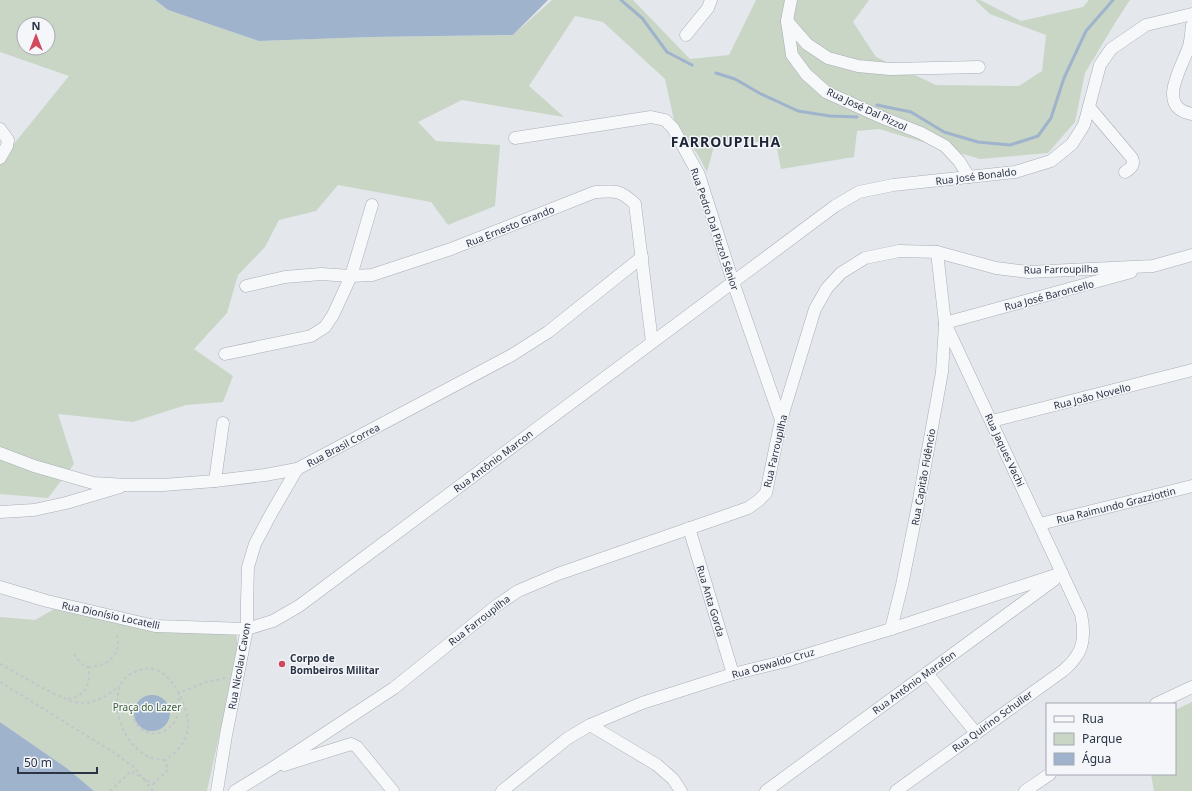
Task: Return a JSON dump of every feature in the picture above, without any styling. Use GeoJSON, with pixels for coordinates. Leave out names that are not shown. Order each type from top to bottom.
{"type":"FeatureCollection","features":[{"type":"Feature","properties":{"kind":"street"},"geometry":{"type":"LineString","coordinates":[[686,36],[708,8],[711,0]]}},
{"type":"Feature","properties":{"kind":"street","name":"Rua José Dal Pizzol"},"geometry":{"type":"LineString","coordinates":[[791,0],[787,21],[792,55],[806,74],[826,92],[945,146],[959,161],[969,178]]}},
{"type":"Feature","properties":{"kind":"street","name":"Rua José Bonaldo"},"geometry":{"type":"LineString","coordinates":[[733,282],[835,206],[859,192],[892,186],[1015,172],[1051,161],[1072,144],[1084,125],[1100,65],[1111,49],[1146,25],[1192,14]]}},
{"type":"Feature","properties":{"kind":"street"},"geometry":{"type":"LineString","coordinates":[[787,21],[807,44],[828,58],[858,66],[890,69],[979,67]]}},
{"type":"Feature","properties":{"kind":"street"},"geometry":{"type":"LineString","coordinates":[[1192,25],[1189,48],[1177,73],[1172,90],[1176,104],[1181,110],[1192,114]]}},
{"type":"Feature","properties":{"kind":"street"},"geometry":{"type":"LineString","coordinates":[[1089,107],[1132,158],[1132,166],[1125,172]]}},
{"type":"Feature","properties":{"kind":"street","name":"Rua Pedro Dal Pizzol Sênior"},"geometry":{"type":"LineString","coordinates":[[515,138],[651,117],[665,120],[674,128],[699,175],[733,282],[781,420]]}},
{"type":"Feature","properties":{"kind":"street"},"geometry":{"type":"LineString","coordinates":[[0,129],[8,140],[7,146],[0,158]]}},
{"type":"Feature","properties":{"kind":"street","name":"Rua Ernesto Grando"},"geometry":{"type":"LineString","coordinates":[[246,286],[285,277],[321,274],[351,276],[372,275],[451,249],[595,192],[617,191],[626,196],[634,204],[652,342]]}},
{"type":"Feature","properties":{"kind":"street"},"geometry":{"type":"LineString","coordinates":[[225,354],[311,336],[325,327],[333,315],[351,276],[372,205]]}},
{"type":"Feature","properties":{"kind":"street","name":"Rua Farroupilha"},"geometry":{"type":"LineString","coordinates":[[240,789],[394,688],[496,606],[518,591],[558,574],[748,508],[758,501],[766,493],[781,420],[815,308],[827,288],[841,273],[865,258],[899,251],[937,252],[996,268],[1028,272],[1153,266],[1192,255]]}},
{"type":"Feature","properties":{"kind":"street","name":"Rua Jaques Vachi"},"geometry":{"type":"LineString","coordinates":[[937,252],[945,323],[1081,614],[1084,630],[1081,644]]}},
{"type":"Feature","properties":{"kind":"street","name":"Rua Brasil Correa"},"geometry":{"type":"LineString","coordinates":[[0,453],[34,466],[93,482],[127,485],[163,485],[215,481],[265,475],[297,469],[498,362],[536,340],[642,257]]}},
{"type":"Feature","properties":{"kind":"street","name":"Rua José Baroncello"},"geometry":{"type":"LineString","coordinates":[[945,323],[1153,266]]}},
{"type":"Feature","properties":{"kind":"street","name":"Rua Antônio Marcon"},"geometry":{"type":"LineString","coordinates":[[247,629],[273,620],[299,606],[733,282]]}},
{"type":"Feature","properties":{"kind":"street","name":"Rua Capitão Fidêncio"},"geometry":{"type":"LineString","coordinates":[[891,628],[902,585],[917,512],[942,372],[945,323]]}},
{"type":"Feature","properties":{"kind":"street","name":"Rua João Novello"},"geometry":{"type":"LineString","coordinates":[[992,422],[1192,370]]}},
{"type":"Feature","properties":{"kind":"street"},"geometry":{"type":"LineString","coordinates":[[215,481],[223,423]]}},
{"type":"Feature","properties":{"kind":"street","name":"Rua Nicolau Cavon"},"geometry":{"type":"LineString","coordinates":[[222,791],[218,785],[226,735],[247,629],[248,567],[255,544],[297,469]]}},
{"type":"Feature","properties":{"kind":"street"},"geometry":{"type":"LineString","coordinates":[[0,512],[34,510],[66,503],[127,485]]}},
{"type":"Feature","properties":{"kind":"street","name":"Rua Raimundo Grazziottin"},"geometry":{"type":"LineString","coordinates":[[1040,524],[1192,486]]}},
{"type":"Feature","properties":{"kind":"street","name":"Rua Anta Gorda"},"geometry":{"type":"LineString","coordinates":[[689,528],[733,674]]}},
{"type":"Feature","properties":{"kind":"street","name":"Rua Oswaldo Cruz"},"geometry":{"type":"LineString","coordinates":[[502,791],[568,738],[590,725],[642,703],[733,674],[786,661],[1062,573]]}},
{"type":"Feature","properties":{"kind":"street","name":"Rua Antônio Marafon"},"geometry":{"type":"LineString","coordinates":[[766,791],[1062,573]]}},
{"type":"Feature","properties":{"kind":"street","name":"Rua Dionísio Locatelli"},"geometry":{"type":"LineString","coordinates":[[0,587],[48,601],[155,626],[247,629]]}},
{"type":"Feature","properties":{"kind":"street","name":"Rua Quirino Schuller"},"geometry":{"type":"LineString","coordinates":[[896,791],[1064,670],[1076,657],[1081,644]]}},
{"type":"Feature","properties":{"kind":"street"},"geometry":{"type":"LineString","coordinates":[[927,673],[976,733]]}},
{"type":"Feature","properties":{"kind":"street"},"geometry":{"type":"LineString","coordinates":[[1158,703],[1192,687]]}},
{"type":"Feature","properties":{"kind":"street"},"geometry":{"type":"LineString","coordinates":[[590,725],[657,765],[673,779],[680,791]]}},
{"type":"Feature","properties":{"kind":"street"},"geometry":{"type":"LineString","coordinates":[[271,769],[351,744],[357,747],[393,791]]}},
{"type":"Feature","properties":{"kind":"street"},"geometry":{"type":"LineString","coordinates":[[1025,791],[1049,775]]}},
{"type":"Feature","properties":{"kind":"street"},"geometry":{"type":"LineString","coordinates":[[218,785],[233,786],[240,789]]}},
{"type":"Feature","properties":{"kind":"path"},"geometry":{"type":"LineString","coordinates":[[73,652],[84,666],[95,667],[105,664],[111,660],[117,652],[119,643],[117,635]]}},
{"type":"Feature","properties":{"kind":"path"},"geometry":{"type":"LineString","coordinates":[[0,664],[67,699],[82,703],[111,693],[120,686],[126,677],[135,672],[147,669],[157,670],[174,684],[183,700],[187,714],[188,729],[183,743],[174,754],[165,760],[154,759],[145,755],[125,734],[116,711],[120,686]]}},
{"type":"Feature","properties":{"kind":"path"},"geometry":{"type":"LineString","coordinates":[[67,699],[80,695],[86,689],[90,681],[88,667]]}},
{"type":"Feature","properties":{"kind":"path"},"geometry":{"type":"LineString","coordinates":[[180,694],[206,682],[226,678],[239,673]]}},
{"type":"Feature","properties":{"kind":"path"},"geometry":{"type":"LineString","coordinates":[[0,682],[113,752],[135,768],[153,791]]}},
{"type":"Feature","properties":{"kind":"path"},"geometry":{"type":"LineString","coordinates":[[134,719],[138,727],[148,733],[165,731],[173,724],[176,717],[180,694]]}},
{"type":"Feature","properties":{"kind":"path"},"geometry":{"type":"LineString","coordinates":[[110,791],[131,771],[153,784],[168,770],[165,760]]}},
{"type":"Feature","properties":{"kind":"green space"},"geometry":{"type":"Polygon","coordinates":[[[0,0],[155,0],[168,10],[260,41],[371,37],[513,35],[552,0],[633,0],[690,59],[729,55],[756,0],[869,0],[853,22],[876,57],[936,85],[1019,86],[1042,71],[1046,35],[990,14],[975,0],[980,0],[1021,21],[1083,7],[1089,0],[1130,0],[1085,73],[1075,122],[1048,153],[980,159],[879,129],[857,131],[854,157],[781,169],[776,143],[716,139],[707,172],[698,155],[674,120],[665,79],[603,22],[575,16],[529,86],[564,117],[462,100],[418,122],[436,141],[500,145],[495,206],[448,225],[431,202],[338,185],[316,211],[279,220],[265,247],[238,275],[227,313],[194,349],[233,376],[223,402],[186,405],[133,422],[58,414],[74,464],[48,498],[0,494],[0,161],[69,76],[0,52],[0,0]]]}},
{"type":"Feature","properties":{"kind":"green space","name":"Praça do Lazer"},"geometry":{"type":"Polygon","coordinates":[[[56,608],[236,634],[238,645],[207,791],[94,791],[68,769],[0,722],[0,617],[35,620],[56,608]]]}},
{"type":"Feature","properties":{"kind":"green space"},"geometry":{"type":"Polygon","coordinates":[[[1192,702],[1192,791],[1154,791],[1151,775],[1176,775],[1176,710],[1192,702]]]}},
{"type":"Feature","properties":{"kind":"water"},"geometry":{"type":"Polygon","coordinates":[[[155,0],[548,0],[513,35],[371,37],[259,41],[168,10],[155,0]]]}},
{"type":"Feature","properties":{"kind":"water"},"geometry":{"type":"Polygon","coordinates":[[[156,695],[165,700],[169,706],[169,720],[165,726],[156,731],[148,731],[139,726],[135,720],[134,709],[139,700],[145,696],[156,695]]]}},
{"type":"Feature","properties":{"kind":"water"},"geometry":{"type":"Polygon","coordinates":[[[0,722],[68,769],[94,791],[0,791],[0,722]]]}},
{"type":"Feature","properties":{"kind":"waterway"},"geometry":{"type":"LineString","coordinates":[[621,0],[642,18],[667,52],[692,65]]}},
{"type":"Feature","properties":{"kind":"waterway"},"geometry":{"type":"LineString","coordinates":[[877,105],[911,112],[944,132],[978,142],[1010,145],[1038,136],[1051,118],[1064,78],[1086,31],[1113,0]]}},
{"type":"Feature","properties":{"kind":"waterway"},"geometry":{"type":"LineString","coordinates":[[716,73],[735,79],[761,94],[798,111],[830,116],[857,117]]}},
{"type":"Feature","properties":{"kind":"place","name":"Corpo de Bombeiros Militar"},"geometry":{"type":"Point","coordinates":[282,664]}},
{"type":"Feature","properties":{"kind":"district","name":"FARROUPILHA"},"geometry":{"type":"Point","coordinates":[726,141]}}]}
